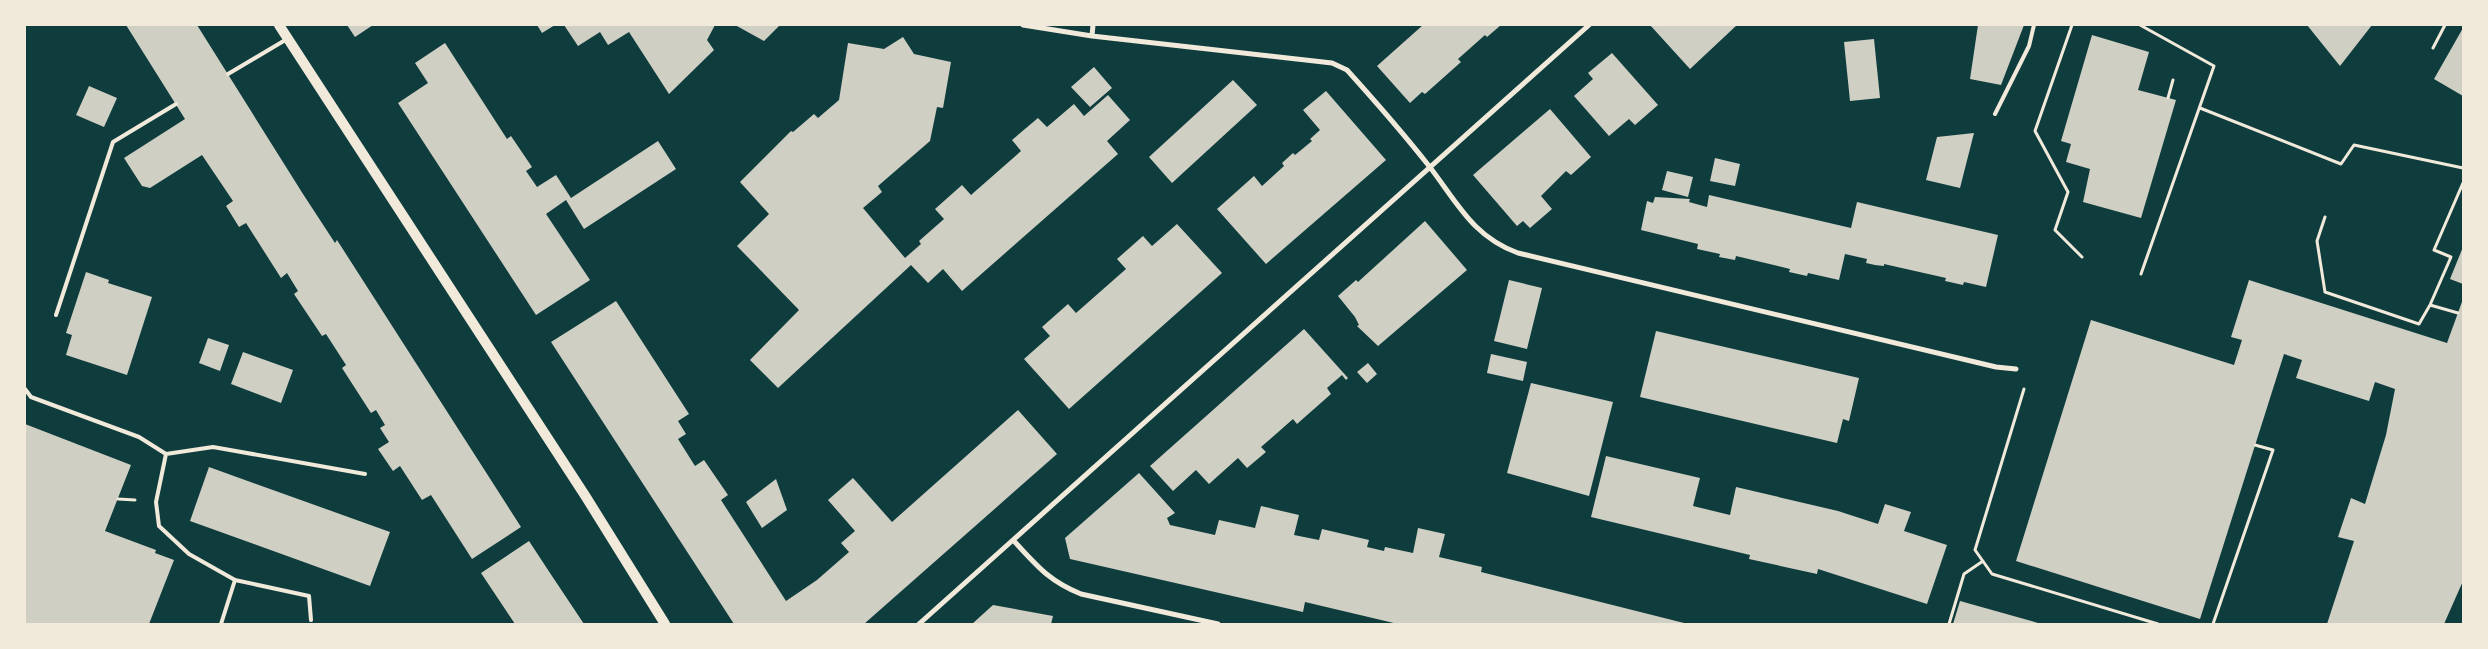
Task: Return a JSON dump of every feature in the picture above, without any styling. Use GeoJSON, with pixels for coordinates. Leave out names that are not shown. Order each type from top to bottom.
{"type":"FeatureCollection","features":[{"type":"Feature","properties":{"kind":"main road"},"geometry":{"type":"LineString","coordinates":[[278,25],[586,497],[665,624]]}},
{"type":"Feature","properties":{"kind":"street"},"geometry":{"type":"LineString","coordinates":[[1023,25],[1092,36],[1332,63],[1346,70],[1430,167],[1452,200],[1483,234],[1499,246],[1518,253],[1996,368],[2016,368]]}},
{"type":"Feature","properties":{"kind":"street"},"geometry":{"type":"LineString","coordinates":[[1092,36],[1093,25]]}},
{"type":"Feature","properties":{"kind":"street"},"geometry":{"type":"LineString","coordinates":[[919,624],[1589,25]]}},
{"type":"Feature","properties":{"kind":"street"},"geometry":{"type":"LineString","coordinates":[[1014,541],[1048,578],[1064,588],[1081,594],[1218,624]]}},
{"type":"Feature","properties":{"kind":"lane"},"geometry":{"type":"LineString","coordinates":[[1995,114],[2030,46],[2034,25]]}},
{"type":"Feature","properties":{"kind":"lane"},"geometry":{"type":"LineString","coordinates":[[228,74],[287,39]]}},
{"type":"Feature","properties":{"kind":"lane"},"geometry":{"type":"LineString","coordinates":[[56,315],[113,142],[176,104]]}},
{"type":"Feature","properties":{"kind":"lane"},"geometry":{"type":"LineString","coordinates":[[25,389],[31,397],[139,437],[166,454],[213,447],[365,474]]}},
{"type":"Feature","properties":{"kind":"lane"},"geometry":{"type":"LineString","coordinates":[[166,454],[156,502],[159,526],[189,554],[235,580],[309,596],[311,620]]}},
{"type":"Feature","properties":{"kind":"lane"},"geometry":{"type":"LineString","coordinates":[[221,624],[235,580]]}},
{"type":"Feature","properties":{"kind":"path"},"geometry":{"type":"LineString","coordinates":[[2072,25],[2035,131],[2068,192],[2056,230],[2082,257]]}},
{"type":"Feature","properties":{"kind":"path"},"geometry":{"type":"LineString","coordinates":[[2140,25],[2214,66],[2141,274]]}},
{"type":"Feature","properties":{"kind":"path"},"geometry":{"type":"LineString","coordinates":[[2433,48],[2445,25]]}},
{"type":"Feature","properties":{"kind":"path"},"geometry":{"type":"LineString","coordinates":[[2168,98],[2173,80]]}},
{"type":"Feature","properties":{"kind":"path"},"geometry":{"type":"LineString","coordinates":[[2200,108],[2342,164],[2354,146],[2463,168]]}},
{"type":"Feature","properties":{"kind":"path"},"geometry":{"type":"LineString","coordinates":[[2324,217],[2317,241],[2325,292],[2419,324],[2430,305],[2451,257],[2434,250],[2463,183]]}},
{"type":"Feature","properties":{"kind":"path"},"geometry":{"type":"LineString","coordinates":[[2430,305],[2458,313]]}},
{"type":"Feature","properties":{"kind":"path"},"geometry":{"type":"LineString","coordinates":[[2025,384],[2019,411],[1976,550],[1992,574],[2158,624]]}},
{"type":"Feature","properties":{"kind":"path"},"geometry":{"type":"LineString","coordinates":[[2213,624],[2273,450],[2255,445]]}},
{"type":"Feature","properties":{"kind":"path"},"geometry":{"type":"LineString","coordinates":[[1949,624],[1964,574],[1983,561]]}},
{"type":"Feature","properties":{"kind":"building"},"geometry":{"type":"Polygon","coordinates":[[[126,25],[197,25],[303,194],[335,243],[337,240],[521,527],[472,559],[431,495],[422,500],[400,466],[393,471],[378,449],[389,442],[380,428],[385,425],[376,410],[371,413],[342,368],[346,365],[326,334],[322,336],[294,294],[298,291],[287,273],[281,278],[246,223],[239,227],[226,206],[233,201],[202,155],[150,188],[142,186],[124,158],[185,119],[126,25]]]}},
{"type":"Feature","properties":{"kind":"building"},"geometry":{"type":"Polygon","coordinates":[[[347,25],[373,25],[355,37],[347,25]]]}},
{"type":"Feature","properties":{"kind":"building"},"geometry":{"type":"Polygon","coordinates":[[[537,25],[555,25],[542,33],[537,25]]]}},
{"type":"Feature","properties":{"kind":"building"},"geometry":{"type":"Polygon","coordinates":[[[564,25],[715,25],[707,40],[714,50],[669,94],[629,32],[608,45],[600,32],[578,46],[564,25]]]}},
{"type":"Feature","properties":{"kind":"building"},"geometry":{"type":"Polygon","coordinates":[[[735,25],[780,25],[764,41],[735,25]]]}},
{"type":"Feature","properties":{"kind":"building"},"geometry":{"type":"Polygon","coordinates":[[[1423,25],[1501,25],[1487,37],[1485,35],[1458,59],[1461,62],[1425,94],[1422,92],[1410,103],[1377,66],[1423,25]]]}},
{"type":"Feature","properties":{"kind":"building"},"geometry":{"type":"Polygon","coordinates":[[[1650,25],[1737,25],[1690,69],[1650,25]]]}},
{"type":"Feature","properties":{"kind":"building"},"geometry":{"type":"Polygon","coordinates":[[[1978,25],[2024,25],[2001,85],[1970,79],[1978,25]]]}},
{"type":"Feature","properties":{"kind":"building"},"geometry":{"type":"Polygon","coordinates":[[[2307,25],[2372,25],[2340,66],[2307,25]]]}},
{"type":"Feature","properties":{"kind":"building"},"geometry":{"type":"Polygon","coordinates":[[[2463,28],[2463,96],[2434,79],[2463,28]]]}},
{"type":"Feature","properties":{"kind":"building"},"geometry":{"type":"Polygon","coordinates":[[[2092,35],[2149,52],[2138,90],[2176,100],[2141,218],[2083,202],[2090,169],[2066,162],[2071,144],[2061,141],[2092,35]]]}},
{"type":"Feature","properties":{"kind":"building"},"geometry":{"type":"Polygon","coordinates":[[[903,37],[914,54],[951,62],[943,108],[937,107],[930,141],[878,186],[882,192],[863,208],[905,258],[921,244],[919,241],[944,219],[935,209],[962,185],[971,195],[1021,151],[1012,140],[1038,118],[1047,127],[1074,104],[1084,116],[1108,95],[1130,120],[1107,141],[1118,154],[962,291],[943,269],[928,283],[911,265],[778,388],[750,360],[799,310],[737,246],[769,214],[740,182],[791,131],[793,132],[814,114],[818,118],[839,100],[848,43],[884,49],[903,37]]]}},
{"type":"Feature","properties":{"kind":"building"},"geometry":{"type":"Polygon","coordinates":[[[1874,39],[1880,98],[1850,101],[1844,42],[1874,39]]]}},
{"type":"Feature","properties":{"kind":"building"},"geometry":{"type":"Polygon","coordinates":[[[445,43],[507,139],[511,136],[532,167],[526,171],[537,187],[556,175],[571,198],[658,141],[676,169],[584,229],[566,200],[546,214],[590,280],[536,315],[398,103],[428,83],[415,63],[445,43]]]}},
{"type":"Feature","properties":{"kind":"building"},"geometry":{"type":"Polygon","coordinates":[[[1612,53],[1658,105],[1635,125],[1629,119],[1609,136],[1574,96],[1593,79],[1588,73],[1612,53]]]}},
{"type":"Feature","properties":{"kind":"building"},"geometry":{"type":"Polygon","coordinates":[[[1094,67],[1112,88],[1090,107],[1071,87],[1094,67]]]}},
{"type":"Feature","properties":{"kind":"building"},"geometry":{"type":"Polygon","coordinates":[[[1233,80],[1257,105],[1172,183],[1149,157],[1233,80]]]}},
{"type":"Feature","properties":{"kind":"building"},"geometry":{"type":"Polygon","coordinates":[[[89,86],[117,98],[104,127],[76,115],[89,86]]]}},
{"type":"Feature","properties":{"kind":"building"},"geometry":{"type":"Polygon","coordinates":[[[1326,91],[1386,160],[1266,264],[1217,209],[1254,176],[1262,186],[1284,166],[1282,163],[1293,153],[1295,155],[1312,141],[1310,139],[1320,130],[1303,110],[1326,91]]]}},
{"type":"Feature","properties":{"kind":"building"},"geometry":{"type":"Polygon","coordinates":[[[1550,109],[1591,157],[1571,175],[1566,171],[1541,196],[1552,209],[1530,228],[1523,221],[1517,226],[1473,175],[1550,109]]]}},
{"type":"Feature","properties":{"kind":"building"},"geometry":{"type":"Polygon","coordinates":[[[1974,133],[1960,188],[1926,180],[1937,137],[1974,133]]]}},
{"type":"Feature","properties":{"kind":"building"},"geometry":{"type":"Polygon","coordinates":[[[1715,158],[1740,164],[1735,186],[1710,181],[1715,158]]]}},
{"type":"Feature","properties":{"kind":"building"},"geometry":{"type":"Polygon","coordinates":[[[1667,171],[1693,177],[1688,197],[1662,190],[1667,171]]]}},
{"type":"Feature","properties":{"kind":"building"},"geometry":{"type":"Polygon","coordinates":[[[1709,195],[1851,228],[1857,202],[1998,235],[1986,287],[1964,282],[1963,285],[1945,281],[1946,278],[1884,264],[1884,266],[1866,263],[1867,259],[1845,254],[1839,280],[1808,273],[1807,276],[1789,272],[1790,269],[1736,256],[1735,260],[1719,257],[1720,254],[1697,249],[1698,244],[1641,230],[1647,201],[1653,203],[1655,197],[1690,199],[1689,202],[1707,207],[1709,195]]]}},
{"type":"Feature","properties":{"kind":"building"},"geometry":{"type":"Polygon","coordinates":[[[1425,221],[1467,270],[1378,346],[1357,326],[1359,325],[1355,317],[1338,296],[1356,280],[1358,282],[1425,221]]]}},
{"type":"Feature","properties":{"kind":"building"},"geometry":{"type":"Polygon","coordinates":[[[1177,224],[1222,273],[1069,409],[1024,359],[1050,336],[1042,327],[1068,304],[1076,313],[1126,269],[1117,259],[1143,236],[1152,246],[1177,224]]]}},
{"type":"Feature","properties":{"kind":"building"},"geometry":{"type":"Polygon","coordinates":[[[2463,247],[2463,284],[2450,279],[2463,247]]]}},
{"type":"Feature","properties":{"kind":"building"},"geometry":{"type":"Polygon","coordinates":[[[86,272],[109,280],[108,283],[152,297],[127,375],[66,355],[72,335],[66,333],[86,272]]]}},
{"type":"Feature","properties":{"kind":"building"},"geometry":{"type":"Polygon","coordinates":[[[1509,280],[1542,288],[1527,349],[1494,341],[1509,280]]]}},
{"type":"Feature","properties":{"kind":"building"},"geometry":{"type":"Polygon","coordinates":[[[2249,280],[2447,343],[2463,299],[2463,581],[2444,624],[2327,624],[2354,541],[2338,537],[2351,498],[2365,504],[2386,435],[2395,389],[2375,382],[2369,401],[2296,378],[2302,360],[2284,354],[2200,619],[2016,561],[2091,320],[2234,365],[2242,340],[2231,337],[2249,280]]]}},
{"type":"Feature","properties":{"kind":"building"},"geometry":{"type":"Polygon","coordinates":[[[616,301],[689,414],[678,421],[686,434],[678,439],[695,466],[704,460],[728,495],[721,500],[786,601],[817,580],[849,552],[841,543],[855,531],[828,500],[853,478],[892,522],[1018,410],[1057,454],[864,624],[734,624],[551,342],[616,301]]]}},
{"type":"Feature","properties":{"kind":"building"},"geometry":{"type":"Polygon","coordinates":[[[1304,329],[1348,378],[1346,380],[1342,375],[1327,388],[1331,394],[1297,424],[1293,419],[1261,447],[1266,452],[1247,468],[1238,458],[1209,484],[1196,470],[1173,491],[1150,466],[1304,329]]]}},
{"type":"Feature","properties":{"kind":"building"},"geometry":{"type":"Polygon","coordinates":[[[1656,331],[1859,378],[1849,421],[1843,419],[1837,443],[1640,397],[1656,331]]]}},
{"type":"Feature","properties":{"kind":"building"},"geometry":{"type":"Polygon","coordinates":[[[208,338],[229,345],[220,371],[199,363],[208,338]]]}},
{"type":"Feature","properties":{"kind":"building"},"geometry":{"type":"Polygon","coordinates":[[[243,352],[293,370],[281,403],[231,384],[243,352]]]}},
{"type":"Feature","properties":{"kind":"building"},"geometry":{"type":"Polygon","coordinates":[[[1491,354],[1527,362],[1523,381],[1487,373],[1491,354]]]}},
{"type":"Feature","properties":{"kind":"building"},"geometry":{"type":"Polygon","coordinates":[[[1368,363],[1377,374],[1367,383],[1357,372],[1368,363]]]}},
{"type":"Feature","properties":{"kind":"building"},"geometry":{"type":"Polygon","coordinates":[[[1531,383],[1613,402],[1589,496],[1507,473],[1531,383]]]}},
{"type":"Feature","properties":{"kind":"building"},"geometry":{"type":"Polygon","coordinates":[[[25,424],[131,465],[105,531],[156,550],[155,553],[174,560],[149,624],[25,624],[25,424]]]}},
{"type":"Feature","properties":{"kind":"building"},"geometry":{"type":"Polygon","coordinates":[[[1606,456],[1700,478],[1693,506],[1730,515],[1736,487],[1838,511],[1878,524],[1885,504],[1911,512],[1904,531],[1947,545],[1927,604],[1818,569],[1817,574],[1749,559],[1750,555],[1591,517],[1606,456]]]}},
{"type":"Feature","properties":{"kind":"building"},"geometry":{"type":"Polygon","coordinates":[[[209,467],[390,532],[370,586],[190,521],[209,467]]]}},
{"type":"Feature","properties":{"kind":"building"},"geometry":{"type":"Polygon","coordinates":[[[1139,473],[1175,513],[1167,518],[1170,525],[1215,535],[1219,520],[1255,528],[1261,506],[1299,515],[1294,535],[1319,540],[1322,529],[1369,540],[1367,547],[1384,551],[1385,547],[1413,553],[1418,528],[1445,534],[1439,557],[1482,567],[1481,572],[1688,624],[1398,624],[1305,602],[1303,612],[1070,559],[1065,538],[1139,473]]]}},
{"type":"Feature","properties":{"kind":"building"},"geometry":{"type":"Polygon","coordinates":[[[776,479],[787,510],[762,528],[746,502],[776,479]]]}},
{"type":"Feature","properties":{"kind":"building"},"geometry":{"type":"Polygon","coordinates":[[[529,541],[584,624],[515,624],[481,573],[529,541]]]}},
{"type":"Feature","properties":{"kind":"building"},"geometry":{"type":"Polygon","coordinates":[[[1960,601],[2038,623],[2038,624],[1953,624],[1960,601]]]}},
{"type":"Feature","properties":{"kind":"building"},"geometry":{"type":"Polygon","coordinates":[[[993,605],[1053,616],[1051,624],[972,624],[993,605]]]}}]}
